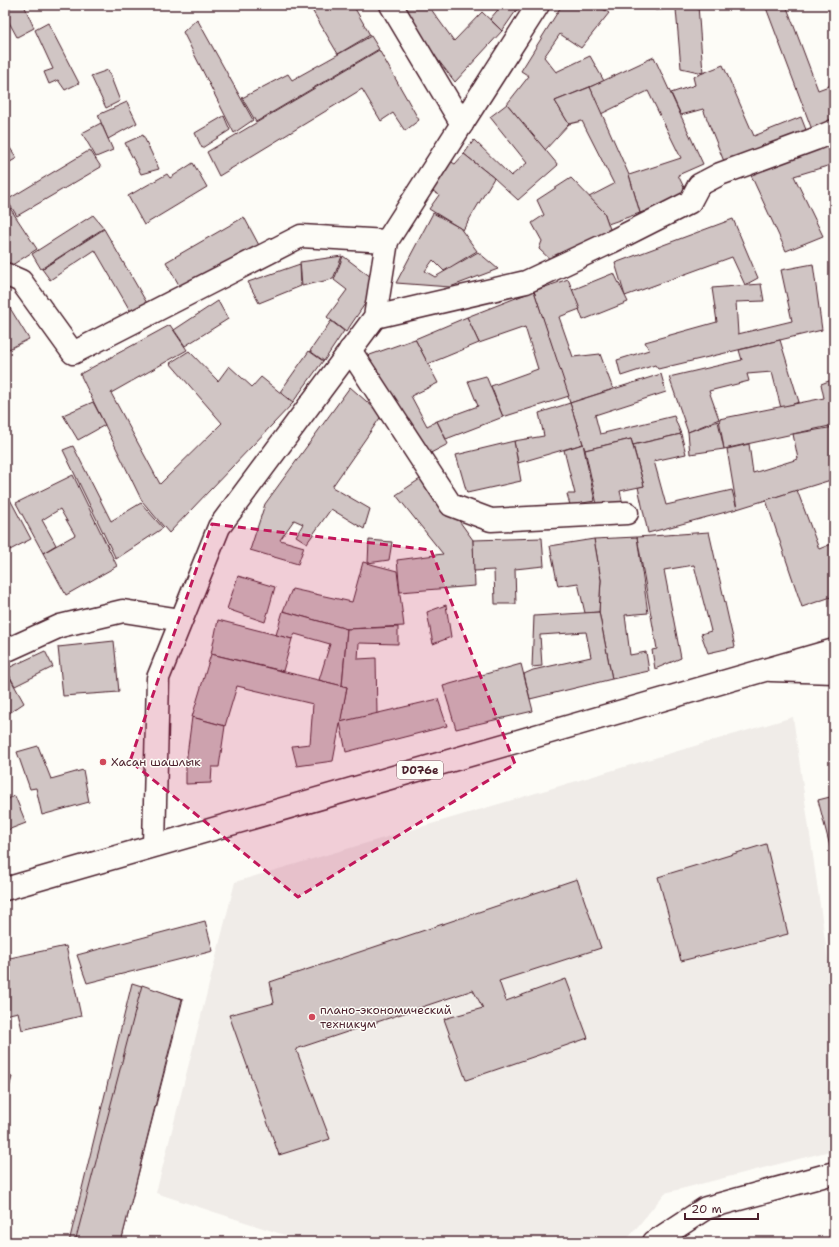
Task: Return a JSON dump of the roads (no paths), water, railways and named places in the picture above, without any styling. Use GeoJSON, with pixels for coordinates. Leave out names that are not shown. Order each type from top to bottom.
{"type":"FeatureCollection","features":[{"type":"Feature","properties":{"kind":"street"},"geometry":{"type":"LineString","coordinates":[[391,5],[462,124]]}},
{"type":"Feature","properties":{"kind":"street"},"geometry":{"type":"LineString","coordinates":[[154,845],[158,678],[219,526],[375,317],[387,241],[538,5]]}},
{"type":"Feature","properties":{"kind":"street"},"geometry":{"type":"LineString","coordinates":[[375,317],[526,282],[611,242],[690,202],[699,185],[720,174],[834,131]]}},
{"type":"Feature","properties":{"kind":"street"},"geometry":{"type":"LineString","coordinates":[[5,274],[21,281],[73,353],[301,236],[387,241]]}},
{"type":"Feature","properties":{"kind":"street"},"geometry":{"type":"LineString","coordinates":[[350,350],[451,505],[491,520],[627,513]]}},
{"type":"Feature","properties":{"kind":"street"},"geometry":{"type":"LineString","coordinates":[[5,651],[60,626],[124,611],[181,620]]}},
{"type":"Feature","properties":{"kind":"street","name":"D076e"},"geometry":{"type":"LineString","coordinates":[[5,889],[834,650]]}},
{"type":"Feature","properties":{"kind":"street"},"geometry":{"type":"LineString","coordinates":[[767,670],[834,672]]}},
{"type":"Feature","properties":{"kind":"street"},"geometry":{"type":"LineString","coordinates":[[654,1242],[706,1208],[834,1173]]}},
{"type":"Feature","properties":{"kind":"place","name":"Хасан шашлык"},"geometry":{"type":"Point","coordinates":[103,762]}},
{"type":"Feature","properties":{"kind":"place","name":"плано-экономический техникум"},"geometry":{"type":"Point","coordinates":[312,1017]}}]}
